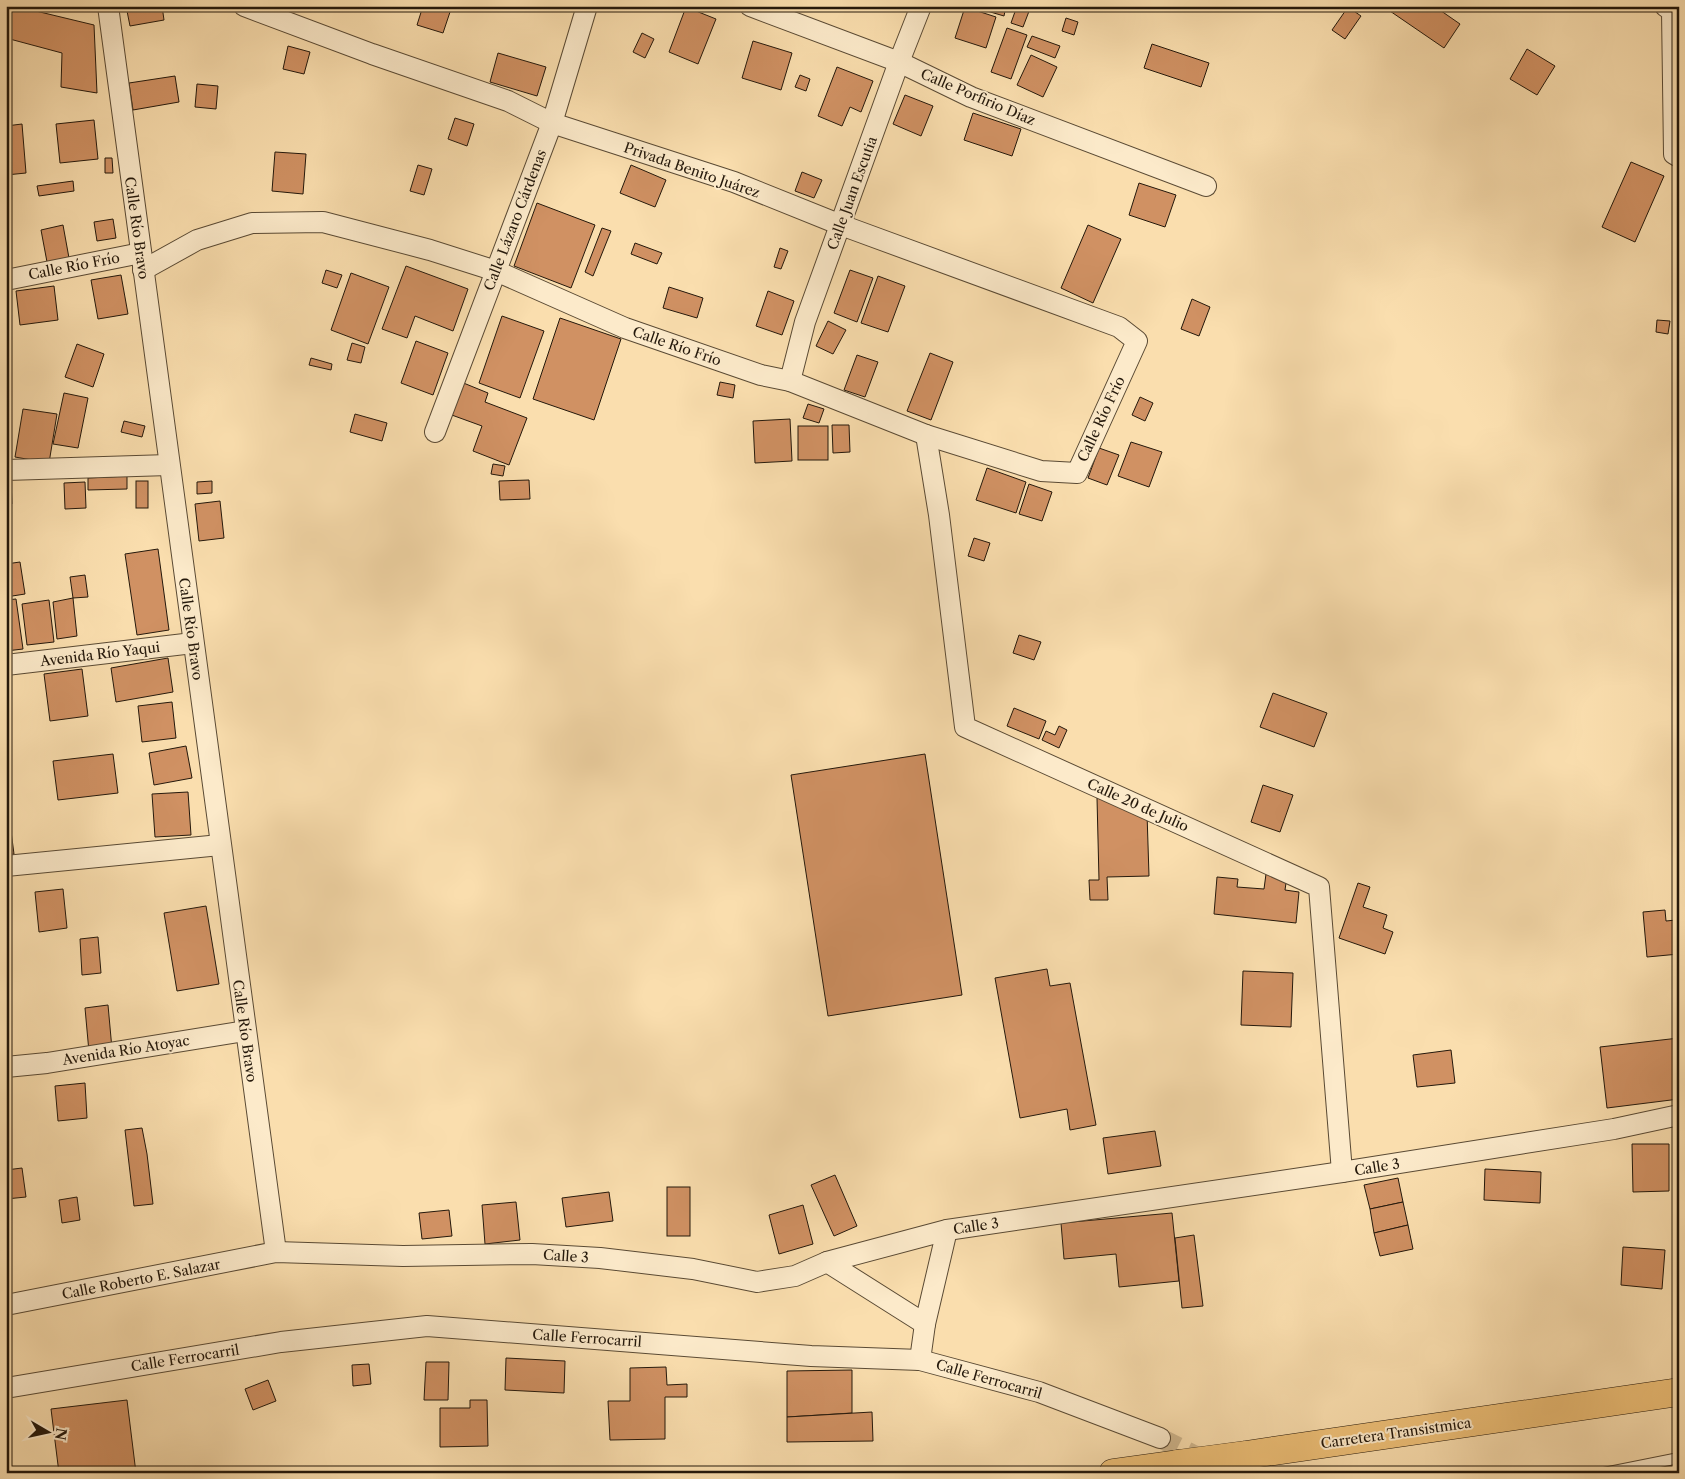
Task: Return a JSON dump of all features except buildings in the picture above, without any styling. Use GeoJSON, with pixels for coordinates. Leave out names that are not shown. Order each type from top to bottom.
{"type":"FeatureCollection","features":[{"type":"Feature","properties":{"kind":"main road","name":"Carretera Transistmica"},"geometry":{"type":"LineString","coordinates":[[1113,1473],[1679,1392]]}},
{"type":"Feature","properties":{"kind":"street","name":"Calle Río Bravo"},"geometry":{"type":"LineString","coordinates":[[108,6],[276,1252]]}},
{"type":"Feature","properties":{"kind":"street","name":"Privada Benito Juárez"},"geometry":{"type":"LineString","coordinates":[[244,6],[372,54],[508,101],[552,123],[734,182],[841,225],[1119,327],[1137,341]]}},
{"type":"Feature","properties":{"kind":"street","name":"Calle Lázaro Cárdenas"},"geometry":{"type":"LineString","coordinates":[[435,432],[552,123],[587,6]]}},
{"type":"Feature","properties":{"kind":"street","name":"Calle Porfirio Díaz"},"geometry":{"type":"LineString","coordinates":[[750,6],[899,62],[971,97],[1206,186]]}},
{"type":"Feature","properties":{"kind":"street","name":"Calle Juan Escutia"},"geometry":{"type":"LineString","coordinates":[[790,381],[805,322],[921,6]]}},
{"type":"Feature","properties":{"kind":"street"},"geometry":{"type":"LineString","coordinates":[[1671,8],[1674,154],[1679,157]]}},
{"type":"Feature","properties":{"kind":"street","name":"Calle Río Frío"},"geometry":{"type":"LineString","coordinates":[[6,280],[142,261],[197,240],[252,223],[323,222],[430,250],[496,272],[625,328],[761,375],[790,381],[926,435],[1040,471],[1077,473],[1137,341]]}},
{"type":"Feature","properties":{"kind":"street","name":"Calle 20 de Julio"},"geometry":{"type":"LineString","coordinates":[[926,435],[939,515],[964,727],[1319,887],[1342,1172]]}},
{"type":"Feature","properties":{"kind":"street"},"geometry":{"type":"LineString","coordinates":[[6,470],[169,465]]}},
{"type":"Feature","properties":{"kind":"street","name":"Avenida Río Yaqui"},"geometry":{"type":"LineString","coordinates":[[6,665],[193,643]]}},
{"type":"Feature","properties":{"kind":"street"},"geometry":{"type":"LineString","coordinates":[[6,866],[220,845]]}},
{"type":"Feature","properties":{"kind":"street","name":"Avenida Río Atoyac"},"geometry":{"type":"LineString","coordinates":[[6,1067],[47,1063],[245,1031]]}},
{"type":"Feature","properties":{"kind":"street","name":"Calle 3"},"geometry":{"type":"LineString","coordinates":[[276,1252],[403,1256],[532,1254],[600,1258],[693,1269],[757,1282],[795,1276],[827,1262],[947,1230],[1342,1172],[1614,1129],[1679,1115]]}},
{"type":"Feature","properties":{"kind":"street"},"geometry":{"type":"LineString","coordinates":[[920,1360],[925,1324],[947,1230]]}},
{"type":"Feature","properties":{"kind":"street","name":"Calle Roberto E. Salazar"},"geometry":{"type":"LineString","coordinates":[[6,1305],[276,1252]]}},
{"type":"Feature","properties":{"kind":"street"},"geometry":{"type":"LineString","coordinates":[[827,1262],[925,1324]]}},
{"type":"Feature","properties":{"kind":"street","name":"Calle Ferrocarril"},"geometry":{"type":"LineString","coordinates":[[6,1388],[281,1342],[427,1326],[811,1356],[920,1360],[1039,1392],[1160,1438]]}},
{"type":"Feature","properties":{"kind":"lane"},"geometry":{"type":"LineString","coordinates":[[1604,1473],[1679,1458]]}},
{"type":"Feature","properties":{"kind":"tunnel"},"geometry":{"type":"LineString","coordinates":[[1160,1438],[1230,1473]]}}]}
